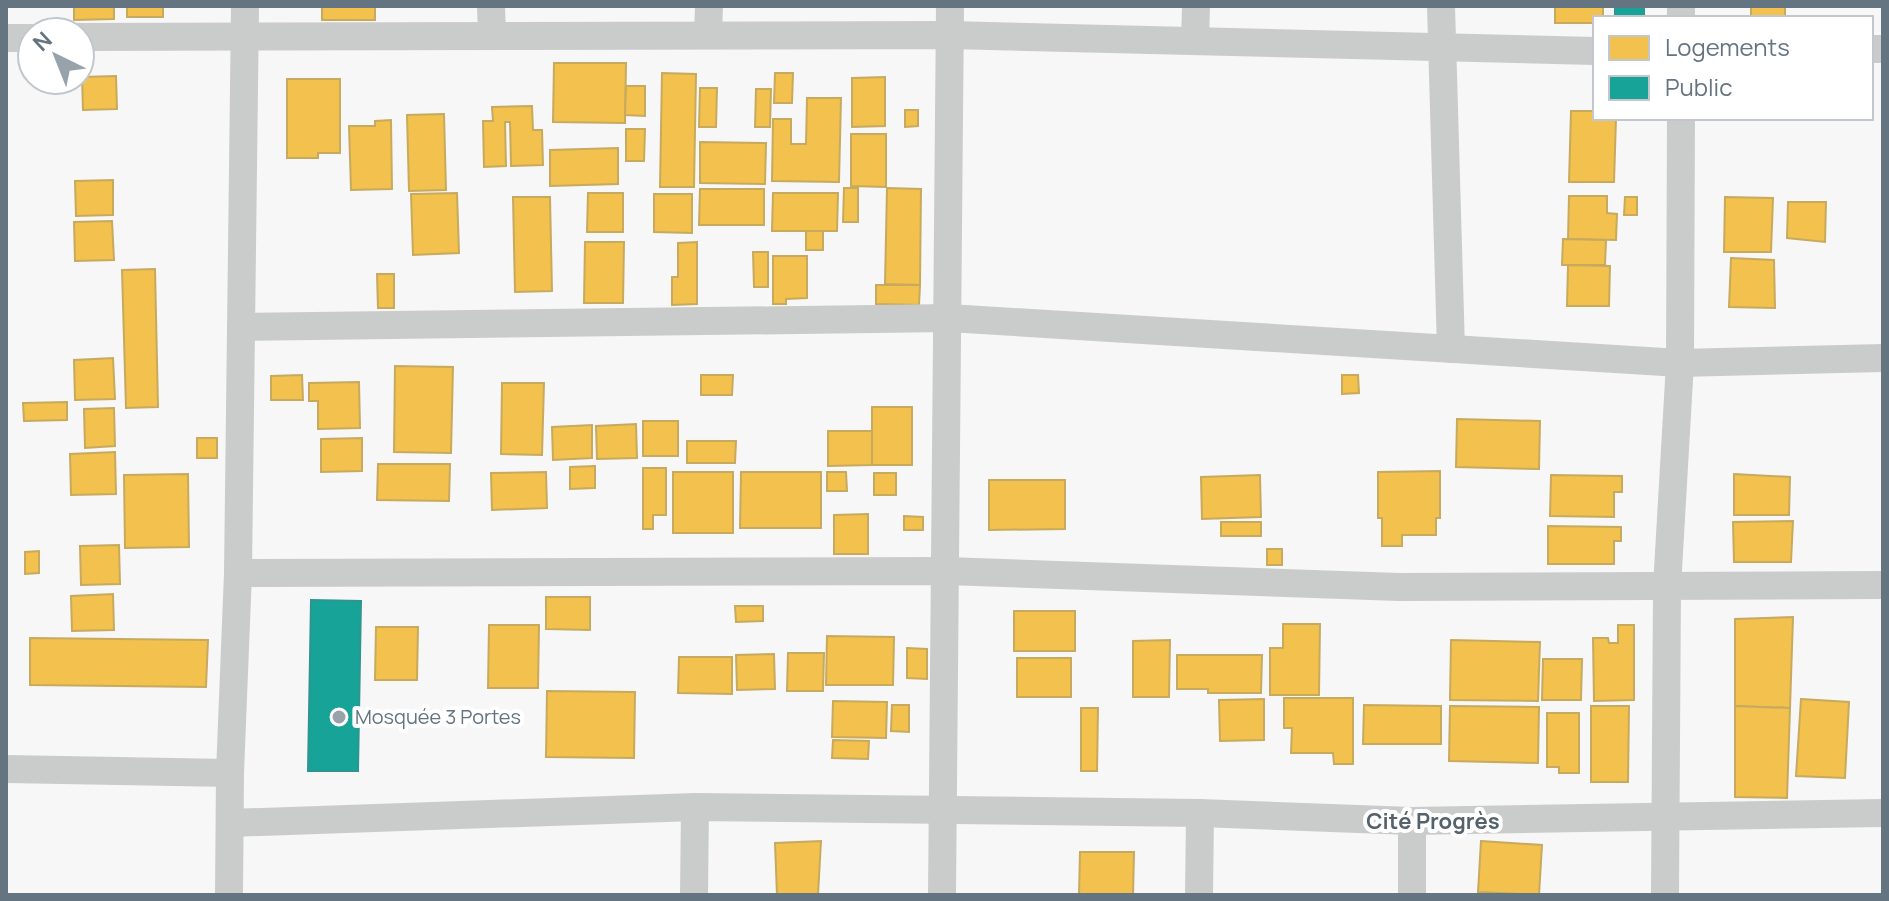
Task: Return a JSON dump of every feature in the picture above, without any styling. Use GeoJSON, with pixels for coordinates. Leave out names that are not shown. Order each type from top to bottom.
{"type":"FeatureCollection","features":[{"type":"Feature","properties":{"kind":"street"},"geometry":{"type":"LineString","coordinates":[[229,895],[230,773],[238,573],[245,6]]}},
{"type":"Feature","properties":{"kind":"street"},"geometry":{"type":"LineString","coordinates":[[491,6],[492,35]]}},
{"type":"Feature","properties":{"kind":"street"},"geometry":{"type":"LineString","coordinates":[[708,35],[709,6]]}},
{"type":"Feature","properties":{"kind":"street"},"geometry":{"type":"LineString","coordinates":[[942,895],[950,6]]}},
{"type":"Feature","properties":{"kind":"street"},"geometry":{"type":"LineString","coordinates":[[1195,41],[1196,6]]}},
{"type":"Feature","properties":{"kind":"street"},"geometry":{"type":"LineString","coordinates":[[1441,6],[1451,349]]}},
{"type":"Feature","properties":{"kind":"street"},"geometry":{"type":"LineString","coordinates":[[96,37],[950,35],[1593,51]]}},
{"type":"Feature","properties":{"kind":"street"},"geometry":{"type":"LineString","coordinates":[[1665,895],[1667,587],[1680,363],[1681,120]]}},
{"type":"Feature","properties":{"kind":"street"},"geometry":{"type":"LineString","coordinates":[[241,327],[949,318],[1680,363],[1883,358]]}},
{"type":"Feature","properties":{"kind":"street"},"geometry":{"type":"LineString","coordinates":[[238,573],[946,571],[1399,587],[1883,585]]}},
{"type":"Feature","properties":{"kind":"street"},"geometry":{"type":"LineString","coordinates":[[6,769],[230,773]]}},
{"type":"Feature","properties":{"kind":"street"},"geometry":{"type":"LineString","coordinates":[[694,895],[695,807]]}},
{"type":"Feature","properties":{"kind":"street"},"geometry":{"type":"LineString","coordinates":[[230,823],[695,807],[1200,813],[1412,821],[1883,813]]}},
{"type":"Feature","properties":{"kind":"street"},"geometry":{"type":"LineString","coordinates":[[1199,895],[1200,813]]}},
{"type":"Feature","properties":{"kind":"street"},"geometry":{"type":"LineString","coordinates":[[1412,821],[1412,895]]}},
{"type":"Feature","properties":{"kind":"building: Logements"},"geometry":{"type":"Polygon","coordinates":[[[74,6],[114,6],[114,19],[74,16],[74,6]]]}},
{"type":"Feature","properties":{"kind":"building: Logements"},"geometry":{"type":"Polygon","coordinates":[[[127,6],[163,6],[163,17],[127,17],[127,6]]]}},
{"type":"Feature","properties":{"kind":"building: Logements"},"geometry":{"type":"Polygon","coordinates":[[[322,6],[375,6],[375,20],[322,20],[322,6]]]}},
{"type":"Feature","properties":{"kind":"building: Logements"},"geometry":{"type":"Polygon","coordinates":[[[1555,6],[1603,6],[1603,16],[1593,16],[1593,23],[1555,23],[1555,6]]]}},
{"type":"Feature","properties":{"kind":"building: Logements"},"geometry":{"type":"Polygon","coordinates":[[[1751,6],[1785,6],[1785,16],[1751,16],[1751,6]]]}},
{"type":"Feature","properties":{"kind":"building: Logements"},"geometry":{"type":"Polygon","coordinates":[[[554,63],[626,63],[625,123],[553,122],[554,63]]]}},
{"type":"Feature","properties":{"kind":"building: Logements"},"geometry":{"type":"Polygon","coordinates":[[[662,73],[696,74],[694,187],[660,187],[662,73]]]}},
{"type":"Feature","properties":{"kind":"building: Logements"},"geometry":{"type":"Polygon","coordinates":[[[775,73],[793,73],[792,103],[774,103],[775,73]]]}},
{"type":"Feature","properties":{"kind":"building: Logements"},"geometry":{"type":"Polygon","coordinates":[[[116,76],[117,109],[83,110],[83,96],[96,96],[96,77],[116,76]]]}},
{"type":"Feature","properties":{"kind":"building: Logements"},"geometry":{"type":"Polygon","coordinates":[[[885,77],[885,126],[852,127],[852,78],[885,77]]]}},
{"type":"Feature","properties":{"kind":"building: Logements"},"geometry":{"type":"Polygon","coordinates":[[[287,79],[340,79],[340,153],[318,153],[318,158],[287,158],[287,79]]]}},
{"type":"Feature","properties":{"kind":"building: Logements"},"geometry":{"type":"Polygon","coordinates":[[[626,86],[645,86],[645,116],[625,115],[626,86]]]}},
{"type":"Feature","properties":{"kind":"building: Logements"},"geometry":{"type":"Polygon","coordinates":[[[700,88],[717,88],[716,127],[699,127],[700,88]]]}},
{"type":"Feature","properties":{"kind":"building: Logements"},"geometry":{"type":"Polygon","coordinates":[[[756,89],[771,89],[770,127],[755,127],[756,89]]]}},
{"type":"Feature","properties":{"kind":"building: Logements"},"geometry":{"type":"Polygon","coordinates":[[[807,98],[841,98],[839,182],[772,181],[773,119],[791,119],[791,144],[806,144],[807,98]]]}},
{"type":"Feature","properties":{"kind":"building: Logements"},"geometry":{"type":"Polygon","coordinates":[[[532,106],[533,130],[542,130],[543,165],[511,166],[510,122],[505,122],[506,166],[484,167],[483,121],[493,121],[492,107],[532,106]]]}},
{"type":"Feature","properties":{"kind":"building: Logements"},"geometry":{"type":"Polygon","coordinates":[[[905,110],[918,110],[918,126],[905,127],[905,110]]]}},
{"type":"Feature","properties":{"kind":"building: Logements"},"geometry":{"type":"Polygon","coordinates":[[[1571,111],[1593,111],[1593,120],[1616,120],[1614,182],[1569,182],[1571,111]]]}},
{"type":"Feature","properties":{"kind":"building: Logements"},"geometry":{"type":"Polygon","coordinates":[[[444,114],[446,190],[409,191],[407,115],[444,114]]]}},
{"type":"Feature","properties":{"kind":"building: Logements"},"geometry":{"type":"Polygon","coordinates":[[[391,120],[392,189],[351,190],[349,126],[375,126],[375,121],[391,120]]]}},
{"type":"Feature","properties":{"kind":"building: Logements"},"geometry":{"type":"Polygon","coordinates":[[[626,129],[645,129],[644,161],[626,161],[626,129]]]}},
{"type":"Feature","properties":{"kind":"building: Logements"},"geometry":{"type":"Polygon","coordinates":[[[851,134],[886,134],[886,187],[851,186],[851,134]]]}},
{"type":"Feature","properties":{"kind":"building: Logements"},"geometry":{"type":"Polygon","coordinates":[[[700,142],[766,143],[765,184],[700,183],[700,142]]]}},
{"type":"Feature","properties":{"kind":"building: Logements"},"geometry":{"type":"Polygon","coordinates":[[[618,148],[618,184],[550,186],[550,150],[618,148]]]}},
{"type":"Feature","properties":{"kind":"building: Logements"},"geometry":{"type":"Polygon","coordinates":[[[113,180],[113,215],[76,216],[75,181],[113,180]]]}},
{"type":"Feature","properties":{"kind":"building: Logements"},"geometry":{"type":"Polygon","coordinates":[[[844,188],[858,188],[858,222],[843,222],[844,188]]]}},
{"type":"Feature","properties":{"kind":"building: Logements"},"geometry":{"type":"Polygon","coordinates":[[[887,188],[921,189],[920,285],[885,284],[887,188]]]}},
{"type":"Feature","properties":{"kind":"building: Logements"},"geometry":{"type":"Polygon","coordinates":[[[700,189],[764,189],[764,225],[699,225],[700,189]]]}},
{"type":"Feature","properties":{"kind":"building: Logements"},"geometry":{"type":"Polygon","coordinates":[[[457,193],[459,253],[413,255],[411,194],[457,193]]]}},
{"type":"Feature","properties":{"kind":"building: Logements"},"geometry":{"type":"Polygon","coordinates":[[[588,193],[623,193],[623,232],[587,232],[588,193]]]}},
{"type":"Feature","properties":{"kind":"building: Logements"},"geometry":{"type":"Polygon","coordinates":[[[773,193],[838,193],[837,231],[772,231],[773,193]]]}},
{"type":"Feature","properties":{"kind":"building: Logements"},"geometry":{"type":"Polygon","coordinates":[[[654,194],[692,194],[692,233],[654,232],[654,194]]]}},
{"type":"Feature","properties":{"kind":"building: Logements"},"geometry":{"type":"Polygon","coordinates":[[[1569,196],[1607,196],[1607,213],[1617,214],[1616,240],[1568,239],[1569,196]]]}},
{"type":"Feature","properties":{"kind":"building: Logements"},"geometry":{"type":"Polygon","coordinates":[[[513,197],[550,197],[552,291],[515,292],[513,197]]]}},
{"type":"Feature","properties":{"kind":"building: Logements"},"geometry":{"type":"Polygon","coordinates":[[[1625,197],[1637,197],[1637,215],[1624,215],[1625,197]]]}},
{"type":"Feature","properties":{"kind":"building: Logements"},"geometry":{"type":"Polygon","coordinates":[[[1725,197],[1773,198],[1771,252],[1724,252],[1725,197]]]}},
{"type":"Feature","properties":{"kind":"building: Logements"},"geometry":{"type":"Polygon","coordinates":[[[1788,202],[1826,202],[1825,242],[1787,238],[1788,202]]]}},
{"type":"Feature","properties":{"kind":"building: Logements"},"geometry":{"type":"Polygon","coordinates":[[[112,221],[114,260],[75,261],[74,222],[112,221]]]}},
{"type":"Feature","properties":{"kind":"building: Logements"},"geometry":{"type":"Polygon","coordinates":[[[806,231],[823,231],[823,250],[806,250],[806,231]]]}},
{"type":"Feature","properties":{"kind":"building: Logements"},"geometry":{"type":"Polygon","coordinates":[[[1563,239],[1606,240],[1605,265],[1562,265],[1563,239]]]}},
{"type":"Feature","properties":{"kind":"building: Logements"},"geometry":{"type":"Polygon","coordinates":[[[585,242],[624,242],[623,303],[584,303],[585,242]]]}},
{"type":"Feature","properties":{"kind":"building: Logements"},"geometry":{"type":"Polygon","coordinates":[[[697,242],[697,304],[672,305],[672,277],[678,277],[678,243],[697,242]]]}},
{"type":"Feature","properties":{"kind":"building: Logements"},"geometry":{"type":"Polygon","coordinates":[[[753,252],[768,252],[768,287],[754,287],[753,252]]]}},
{"type":"Feature","properties":{"kind":"building: Logements"},"geometry":{"type":"Polygon","coordinates":[[[773,256],[807,256],[807,298],[786,299],[786,304],[773,304],[773,256]]]}},
{"type":"Feature","properties":{"kind":"building: Logements"},"geometry":{"type":"Polygon","coordinates":[[[1731,258],[1774,260],[1775,308],[1729,307],[1731,258]]]}},
{"type":"Feature","properties":{"kind":"building: Logements"},"geometry":{"type":"Polygon","coordinates":[[[1568,265],[1610,266],[1609,306],[1567,306],[1568,265]]]}},
{"type":"Feature","properties":{"kind":"building: Logements"},"geometry":{"type":"Polygon","coordinates":[[[155,269],[158,407],[126,408],[122,270],[155,269]]]}},
{"type":"Feature","properties":{"kind":"building: Logements"},"geometry":{"type":"Polygon","coordinates":[[[377,274],[394,274],[394,308],[378,308],[377,274]]]}},
{"type":"Feature","properties":{"kind":"building: Logements"},"geometry":{"type":"Polygon","coordinates":[[[876,285],[920,285],[919,305],[876,304],[876,285]]]}},
{"type":"Feature","properties":{"kind":"building: Logements"},"geometry":{"type":"Polygon","coordinates":[[[113,358],[115,399],[75,400],[74,360],[113,358]]]}},
{"type":"Feature","properties":{"kind":"building: Logements"},"geometry":{"type":"Polygon","coordinates":[[[395,366],[453,367],[451,453],[394,452],[395,366]]]}},
{"type":"Feature","properties":{"kind":"building: Logements"},"geometry":{"type":"Polygon","coordinates":[[[302,375],[303,400],[271,400],[271,376],[302,375]]]}},
{"type":"Feature","properties":{"kind":"building: Logements"},"geometry":{"type":"Polygon","coordinates":[[[701,375],[733,375],[732,395],[701,395],[701,375]]]}},
{"type":"Feature","properties":{"kind":"building: Logements"},"geometry":{"type":"Polygon","coordinates":[[[1342,375],[1358,375],[1359,393],[1342,394],[1342,375]]]}},
{"type":"Feature","properties":{"kind":"building: Logements"},"geometry":{"type":"Polygon","coordinates":[[[359,382],[360,428],[318,429],[318,401],[309,401],[309,383],[359,382]]]}},
{"type":"Feature","properties":{"kind":"building: Logements"},"geometry":{"type":"Polygon","coordinates":[[[502,383],[544,383],[542,455],[501,454],[502,383]]]}},
{"type":"Feature","properties":{"kind":"building: Logements"},"geometry":{"type":"Polygon","coordinates":[[[67,402],[67,420],[24,421],[23,403],[67,402]]]}},
{"type":"Feature","properties":{"kind":"building: Logements"},"geometry":{"type":"Polygon","coordinates":[[[872,407],[912,407],[912,465],[872,465],[872,407]]]}},
{"type":"Feature","properties":{"kind":"building: Logements"},"geometry":{"type":"Polygon","coordinates":[[[114,408],[115,446],[85,448],[84,409],[114,408]]]}},
{"type":"Feature","properties":{"kind":"building: Logements"},"geometry":{"type":"Polygon","coordinates":[[[1457,419],[1540,421],[1539,469],[1456,467],[1457,419]]]}},
{"type":"Feature","properties":{"kind":"building: Logements"},"geometry":{"type":"Polygon","coordinates":[[[643,421],[678,421],[678,456],[643,456],[643,421]]]}},
{"type":"Feature","properties":{"kind":"building: Logements"},"geometry":{"type":"Polygon","coordinates":[[[636,424],[637,458],[597,459],[596,426],[636,424]]]}},
{"type":"Feature","properties":{"kind":"building: Logements"},"geometry":{"type":"Polygon","coordinates":[[[592,425],[592,458],[553,460],[552,427],[592,425]]]}},
{"type":"Feature","properties":{"kind":"building: Logements"},"geometry":{"type":"Polygon","coordinates":[[[828,431],[872,431],[872,465],[828,466],[828,431]]]}},
{"type":"Feature","properties":{"kind":"building: Logements"},"geometry":{"type":"Polygon","coordinates":[[[197,438],[217,438],[217,458],[197,458],[197,438]]]}},
{"type":"Feature","properties":{"kind":"building: Logements"},"geometry":{"type":"Polygon","coordinates":[[[362,438],[362,471],[321,472],[321,439],[362,438]]]}},
{"type":"Feature","properties":{"kind":"building: Logements"},"geometry":{"type":"Polygon","coordinates":[[[687,441],[736,441],[735,463],[687,463],[687,441]]]}},
{"type":"Feature","properties":{"kind":"building: Logements"},"geometry":{"type":"Polygon","coordinates":[[[115,452],[116,494],[71,495],[70,454],[115,452]]]}},
{"type":"Feature","properties":{"kind":"building: Logements"},"geometry":{"type":"Polygon","coordinates":[[[378,464],[450,464],[449,501],[377,500],[378,464]]]}},
{"type":"Feature","properties":{"kind":"building: Logements"},"geometry":{"type":"Polygon","coordinates":[[[595,466],[595,488],[570,489],[570,467],[595,466]]]}},
{"type":"Feature","properties":{"kind":"building: Logements"},"geometry":{"type":"Polygon","coordinates":[[[643,468],[666,468],[666,515],[653,515],[653,529],[643,529],[643,468]]]}},
{"type":"Feature","properties":{"kind":"building: Logements"},"geometry":{"type":"Polygon","coordinates":[[[1440,471],[1440,518],[1436,518],[1436,535],[1402,535],[1402,546],[1382,546],[1382,518],[1378,518],[1378,472],[1440,471]]]}},
{"type":"Feature","properties":{"kind":"building: Logements"},"geometry":{"type":"Polygon","coordinates":[[[546,472],[547,508],[492,510],[491,473],[546,472]]]}},
{"type":"Feature","properties":{"kind":"building: Logements"},"geometry":{"type":"Polygon","coordinates":[[[673,472],[733,472],[733,533],[673,533],[673,472]]]}},
{"type":"Feature","properties":{"kind":"building: Logements"},"geometry":{"type":"Polygon","coordinates":[[[741,472],[821,472],[821,528],[740,528],[741,472]]]}},
{"type":"Feature","properties":{"kind":"building: Logements"},"geometry":{"type":"Polygon","coordinates":[[[827,472],[846,472],[847,491],[827,491],[827,472]]]}},
{"type":"Feature","properties":{"kind":"building: Logements"},"geometry":{"type":"Polygon","coordinates":[[[874,473],[896,473],[896,495],[874,495],[874,473]]]}},
{"type":"Feature","properties":{"kind":"building: Logements"},"geometry":{"type":"Polygon","coordinates":[[[188,474],[189,547],[125,548],[124,475],[188,474]]]}},
{"type":"Feature","properties":{"kind":"building: Logements"},"geometry":{"type":"Polygon","coordinates":[[[1734,474],[1790,477],[1789,515],[1734,515],[1734,474]]]}},
{"type":"Feature","properties":{"kind":"building: Logements"},"geometry":{"type":"Polygon","coordinates":[[[1260,475],[1261,517],[1202,519],[1201,477],[1260,475]]]}},
{"type":"Feature","properties":{"kind":"building: Logements"},"geometry":{"type":"Polygon","coordinates":[[[1551,475],[1622,476],[1622,492],[1614,492],[1614,517],[1550,516],[1551,475]]]}},
{"type":"Feature","properties":{"kind":"building: Logements"},"geometry":{"type":"Polygon","coordinates":[[[989,480],[1065,480],[1065,529],[989,530],[989,480]]]}},
{"type":"Feature","properties":{"kind":"building: Logements"},"geometry":{"type":"Polygon","coordinates":[[[868,514],[868,554],[834,554],[834,515],[868,514]]]}},
{"type":"Feature","properties":{"kind":"building: Logements"},"geometry":{"type":"Polygon","coordinates":[[[904,516],[923,517],[923,530],[904,530],[904,516]]]}},
{"type":"Feature","properties":{"kind":"building: Logements"},"geometry":{"type":"Polygon","coordinates":[[[1793,521],[1791,562],[1734,562],[1733,522],[1793,521]]]}},
{"type":"Feature","properties":{"kind":"building: Logements"},"geometry":{"type":"Polygon","coordinates":[[[1221,522],[1261,522],[1261,536],[1221,536],[1221,522]]]}},
{"type":"Feature","properties":{"kind":"building: Logements"},"geometry":{"type":"Polygon","coordinates":[[[1548,526],[1621,527],[1621,541],[1614,541],[1614,564],[1548,564],[1548,526]]]}},
{"type":"Feature","properties":{"kind":"building: Logements"},"geometry":{"type":"Polygon","coordinates":[[[119,545],[120,584],[81,585],[80,546],[119,545]]]}},
{"type":"Feature","properties":{"kind":"building: Logements"},"geometry":{"type":"Polygon","coordinates":[[[1267,549],[1282,549],[1282,565],[1267,565],[1267,549]]]}},
{"type":"Feature","properties":{"kind":"building: Logements"},"geometry":{"type":"Polygon","coordinates":[[[39,551],[39,573],[25,574],[25,552],[39,551]]]}},
{"type":"Feature","properties":{"kind":"building: Logements"},"geometry":{"type":"Polygon","coordinates":[[[113,594],[114,630],[72,631],[71,596],[113,594]]]}},
{"type":"Feature","properties":{"kind":"building: Logements"},"geometry":{"type":"Polygon","coordinates":[[[546,597],[590,597],[590,630],[546,629],[546,597]]]}},
{"type":"Feature","properties":{"kind":"building: Logements"},"geometry":{"type":"Polygon","coordinates":[[[735,606],[763,606],[763,621],[736,622],[735,606]]]}},
{"type":"Feature","properties":{"kind":"building: Logements"},"geometry":{"type":"Polygon","coordinates":[[[1014,611],[1075,611],[1075,651],[1014,651],[1014,611]]]}},
{"type":"Feature","properties":{"kind":"building: Logements"},"geometry":{"type":"Polygon","coordinates":[[[1793,617],[1790,708],[1735,706],[1735,619],[1793,617]]]}},
{"type":"Feature","properties":{"kind":"building: Logements"},"geometry":{"type":"Polygon","coordinates":[[[1283,624],[1320,624],[1319,695],[1270,695],[1270,648],[1283,648],[1283,624]]]}},
{"type":"Feature","properties":{"kind":"building: Logements"},"geometry":{"type":"Polygon","coordinates":[[[489,625],[539,625],[538,688],[488,688],[489,625]]]}},
{"type":"Feature","properties":{"kind":"building: Logements"},"geometry":{"type":"Polygon","coordinates":[[[1618,625],[1634,625],[1634,700],[1594,701],[1593,638],[1608,638],[1609,643],[1618,643],[1618,625]]]}},
{"type":"Feature","properties":{"kind":"building: Logements"},"geometry":{"type":"Polygon","coordinates":[[[376,627],[418,627],[417,680],[375,680],[376,627]]]}},
{"type":"Feature","properties":{"kind":"building: Logements"},"geometry":{"type":"Polygon","coordinates":[[[827,636],[894,637],[893,685],[826,685],[827,636]]]}},
{"type":"Feature","properties":{"kind":"building: Logements"},"geometry":{"type":"Polygon","coordinates":[[[30,638],[208,640],[206,687],[30,685],[30,638]]]}},
{"type":"Feature","properties":{"kind":"building: Logements"},"geometry":{"type":"Polygon","coordinates":[[[1170,640],[1169,697],[1133,697],[1133,641],[1170,640]]]}},
{"type":"Feature","properties":{"kind":"building: Logements"},"geometry":{"type":"Polygon","coordinates":[[[1451,640],[1540,642],[1538,701],[1450,700],[1451,640]]]}},
{"type":"Feature","properties":{"kind":"building: Logements"},"geometry":{"type":"Polygon","coordinates":[[[907,648],[927,649],[927,679],[907,678],[907,648]]]}},
{"type":"Feature","properties":{"kind":"building: Logements"},"geometry":{"type":"Polygon","coordinates":[[[788,653],[824,653],[823,691],[787,691],[788,653]]]}},
{"type":"Feature","properties":{"kind":"building: Logements"},"geometry":{"type":"Polygon","coordinates":[[[774,654],[775,689],[737,690],[736,655],[774,654]]]}},
{"type":"Feature","properties":{"kind":"building: Logements"},"geometry":{"type":"Polygon","coordinates":[[[1177,655],[1262,655],[1261,693],[1208,693],[1208,689],[1177,689],[1177,655]]]}},
{"type":"Feature","properties":{"kind":"building: Logements"},"geometry":{"type":"Polygon","coordinates":[[[679,657],[732,657],[732,694],[678,693],[679,657]]]}},
{"type":"Feature","properties":{"kind":"building: Logements"},"geometry":{"type":"Polygon","coordinates":[[[1017,658],[1071,658],[1071,697],[1017,697],[1017,658]]]}},
{"type":"Feature","properties":{"kind":"building: Logements"},"geometry":{"type":"Polygon","coordinates":[[[1543,659],[1582,659],[1581,700],[1542,700],[1543,659]]]}},
{"type":"Feature","properties":{"kind":"building: Logements"},"geometry":{"type":"Polygon","coordinates":[[[547,691],[635,692],[634,758],[546,757],[547,691]]]}},
{"type":"Feature","properties":{"kind":"building: Logements"},"geometry":{"type":"Polygon","coordinates":[[[1284,698],[1353,698],[1353,764],[1334,764],[1333,753],[1291,753],[1292,728],[1284,728],[1284,698]]]}},
{"type":"Feature","properties":{"kind":"building: Logements"},"geometry":{"type":"Polygon","coordinates":[[[1264,699],[1264,740],[1220,741],[1219,700],[1264,699]]]}},
{"type":"Feature","properties":{"kind":"building: Logements"},"geometry":{"type":"Polygon","coordinates":[[[1801,699],[1849,702],[1845,778],[1796,776],[1801,699]]]}},
{"type":"Feature","properties":{"kind":"building: Logements"},"geometry":{"type":"Polygon","coordinates":[[[833,701],[887,702],[886,738],[832,737],[833,701]]]}},
{"type":"Feature","properties":{"kind":"building: Logements"},"geometry":{"type":"Polygon","coordinates":[[[892,705],[909,705],[909,732],[891,731],[892,705]]]}},
{"type":"Feature","properties":{"kind":"building: Logements"},"geometry":{"type":"Polygon","coordinates":[[[1364,705],[1441,706],[1441,744],[1363,744],[1364,705]]]}},
{"type":"Feature","properties":{"kind":"building: Logements"},"geometry":{"type":"Polygon","coordinates":[[[1450,706],[1539,707],[1538,763],[1449,761],[1450,706]]]}},
{"type":"Feature","properties":{"kind":"building: Logements"},"geometry":{"type":"Polygon","coordinates":[[[1591,706],[1629,706],[1628,782],[1591,782],[1591,706]]]}},
{"type":"Feature","properties":{"kind":"building: Logements"},"geometry":{"type":"Polygon","coordinates":[[[1735,706],[1790,708],[1787,798],[1735,797],[1735,706]]]}},
{"type":"Feature","properties":{"kind":"building: Logements"},"geometry":{"type":"Polygon","coordinates":[[[1081,708],[1098,708],[1097,771],[1081,771],[1081,708]]]}},
{"type":"Feature","properties":{"kind":"building: Logements"},"geometry":{"type":"Polygon","coordinates":[[[1547,713],[1579,713],[1579,773],[1559,773],[1559,767],[1547,767],[1547,713]]]}},
{"type":"Feature","properties":{"kind":"building: Logements"},"geometry":{"type":"Polygon","coordinates":[[[833,740],[869,741],[868,759],[832,758],[833,740]]]}},
{"type":"Feature","properties":{"kind":"building: Logements"},"geometry":{"type":"Polygon","coordinates":[[[821,841],[818,895],[777,895],[775,843],[821,841]]]}},
{"type":"Feature","properties":{"kind":"building: Logements"},"geometry":{"type":"Polygon","coordinates":[[[1481,841],[1542,845],[1539,895],[1478,892],[1481,841]]]}},
{"type":"Feature","properties":{"kind":"building: Logements"},"geometry":{"type":"Polygon","coordinates":[[[1080,852],[1134,852],[1133,895],[1079,895],[1080,852]]]}},
{"type":"Feature","properties":{"kind":"building: Public"},"geometry":{"type":"Polygon","coordinates":[[[1615,6],[1644,6],[1644,16],[1615,16],[1615,6]]]}},
{"type":"Feature","properties":{"kind":"building: Public"},"geometry":{"type":"Polygon","coordinates":[[[311,600],[361,601],[358,771],[308,771],[311,600]]]}},
{"type":"Feature","properties":{"kind":"place","name":"Mosquée 3 Portes"},"geometry":{"type":"Point","coordinates":[339,717]}},
{"type":"Feature","properties":{"kind":"district","name":"Cité Progrès"},"geometry":{"type":"Point","coordinates":[1433,821]}}]}
